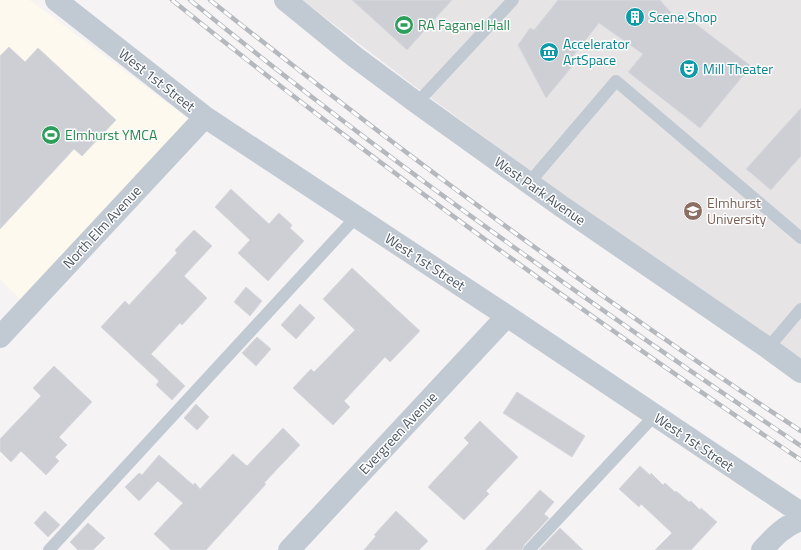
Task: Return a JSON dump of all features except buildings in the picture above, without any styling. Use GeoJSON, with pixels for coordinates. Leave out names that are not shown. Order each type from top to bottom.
{"type":"FeatureCollection","features":[{"type":"Feature","properties":{"kind":"street","name":"West 1st Street"},"geometry":{"type":"LineString","coordinates":[[56,0],[205,117],[507,316],[801,513]]}},
{"type":"Feature","properties":{"kind":"street","name":"West Park Avenue"},"geometry":{"type":"LineString","coordinates":[[285,0],[355,57],[417,103],[529,183],[801,372]]}},
{"type":"Feature","properties":{"kind":"street","name":"North Elm Avenue"},"geometry":{"type":"LineString","coordinates":[[0,337],[205,117]]}},
{"type":"Feature","properties":{"kind":"street","name":"Evergreen Avenue"},"geometry":{"type":"LineString","coordinates":[[289,550],[507,316]]}},
{"type":"Feature","properties":{"kind":"street"},"geometry":{"type":"LineString","coordinates":[[762,550],[778,533],[793,523],[801,520]]}},
{"type":"Feature","properties":{"kind":"lane"},"geometry":{"type":"LineString","coordinates":[[417,103],[513,0]]}},
{"type":"Feature","properties":{"kind":"lane"},"geometry":{"type":"LineString","coordinates":[[529,183],[616,81],[801,238]]}},
{"type":"Feature","properties":{"kind":"lane"},"geometry":{"type":"LineString","coordinates":[[49,550],[356,217]]}},
{"type":"Feature","properties":{"kind":"lane"},"geometry":{"type":"LineString","coordinates":[[768,348],[801,310]]}},
{"type":"Feature","properties":{"kind":"lane"},"geometry":{"type":"LineString","coordinates":[[529,550],[655,415]]}},
{"type":"Feature","properties":{"kind":"shaded area"},"geometry":{"type":"Polygon","coordinates":[[[0,0],[30,0],[190,120],[22,301],[0,280],[0,0]]]}},
{"type":"Feature","properties":{"kind":"shaded area","name":"Elmhurst University"},"geometry":{"type":"Polygon","coordinates":[[[302,0],[801,0],[801,369],[413,85],[302,0]]]}},
{"type":"Feature","properties":{"kind":"railway"},"geometry":{"type":"LineString","coordinates":[[172,0],[325,121],[482,237],[640,350],[801,460]]}},
{"type":"Feature","properties":{"kind":"railway"},"geometry":{"type":"LineString","coordinates":[[190,0],[338,117],[490,230],[567,285],[801,446]]}},
{"type":"Feature","properties":{"kind":"railway"},"geometry":{"type":"LineString","coordinates":[[210,0],[354,113],[574,276],[801,431]]}},
{"type":"Feature","properties":{"kind":"place","name":"Scene Shop"},"geometry":{"type":"Point","coordinates":[635,17]}},
{"type":"Feature","properties":{"kind":"place","name":"RA Faganel Hall"},"geometry":{"type":"Point","coordinates":[404,25]}},
{"type":"Feature","properties":{"kind":"place","name":"Accelerator ArtSpace"},"geometry":{"type":"Point","coordinates":[549,52]}},
{"type":"Feature","properties":{"kind":"place","name":"Mill Theater"},"geometry":{"type":"Point","coordinates":[689,69]}},
{"type":"Feature","properties":{"kind":"place","name":"Elmhurst YMCA"},"geometry":{"type":"Point","coordinates":[51,135]}},
{"type":"Feature","properties":{"kind":"place","name":"Elmhurst University"},"geometry":{"type":"Point","coordinates":[693,211]}}]}
